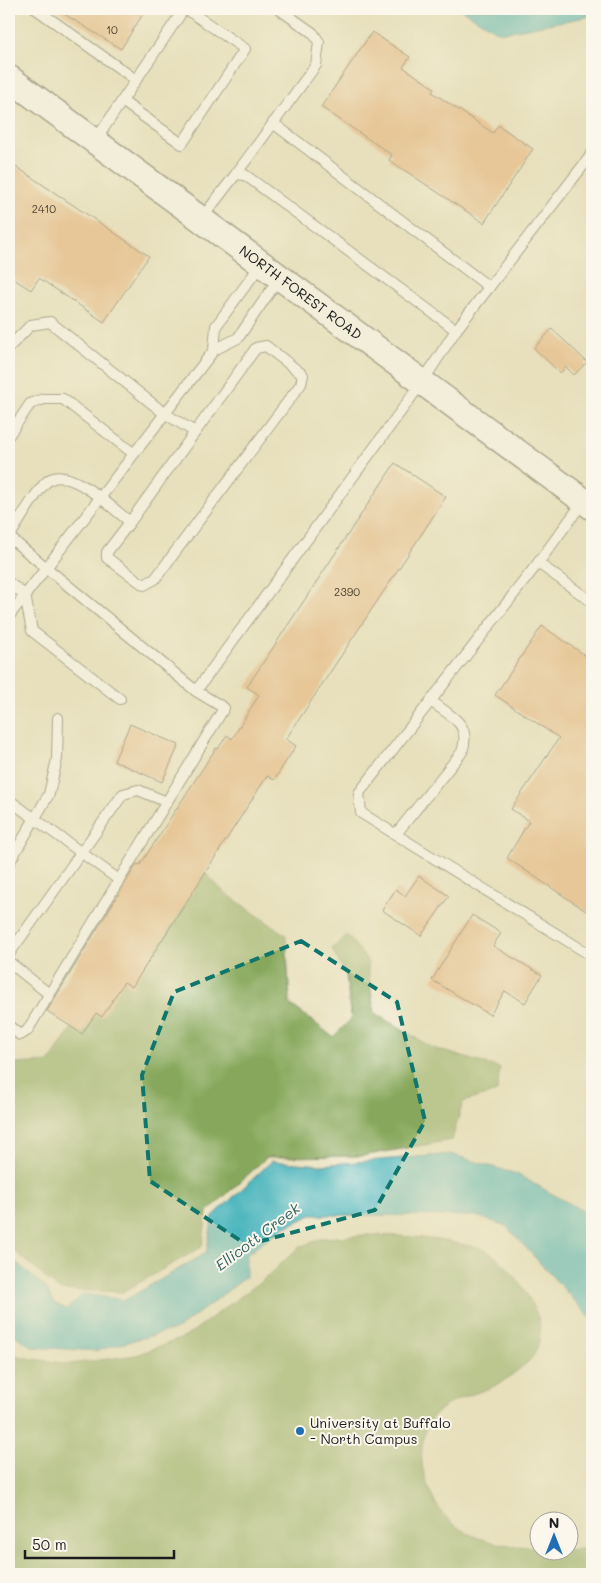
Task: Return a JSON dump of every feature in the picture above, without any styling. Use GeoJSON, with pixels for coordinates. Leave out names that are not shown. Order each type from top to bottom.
{"type":"FeatureCollection","features":[{"type":"Feature","properties":{"kind":"street","name":"NORTH FOREST ROAD"},"geometry":{"type":"LineString","coordinates":[[9,78],[202,218],[588,504]]}},
{"type":"Feature","properties":{"kind":"lane"},"geometry":{"type":"LineString","coordinates":[[36,9],[136,80]]}},
{"type":"Feature","properties":{"kind":"lane"},"geometry":{"type":"LineString","coordinates":[[95,141],[185,9],[245,49],[182,144],[122,102]]}},
{"type":"Feature","properties":{"kind":"lane"},"geometry":{"type":"LineString","coordinates":[[202,218],[316,65],[319,42],[313,33],[280,9]]}},
{"type":"Feature","properties":{"kind":"lane"},"geometry":{"type":"LineString","coordinates":[[273,123],[489,287]]}},
{"type":"Feature","properties":{"kind":"lane"},"geometry":{"type":"LineString","coordinates":[[196,691],[423,382],[456,330],[592,154]]}},
{"type":"Feature","properties":{"kind":"lane"},"geometry":{"type":"LineString","coordinates":[[236,174],[245,175],[456,330]]}},
{"type":"Feature","properties":{"kind":"lane"},"geometry":{"type":"LineString","coordinates":[[214,350],[216,326],[271,270]]}},
{"type":"Feature","properties":{"kind":"lane"},"geometry":{"type":"LineString","coordinates":[[9,616],[214,350],[238,338],[271,270]]}},
{"type":"Feature","properties":{"kind":"lane"},"geometry":{"type":"LineString","coordinates":[[9,346],[31,324],[50,322],[164,413],[195,432]]}},
{"type":"Feature","properties":{"kind":"lane"},"geometry":{"type":"LineString","coordinates":[[266,346],[302,376],[301,384],[155,579],[144,585],[107,558],[107,552],[130,522],[256,348],[266,346]]}},
{"type":"Feature","properties":{"kind":"lane"},"geometry":{"type":"LineString","coordinates":[[9,435],[30,404],[44,399],[63,399],[134,453]]}},
{"type":"Feature","properties":{"kind":"lane"},"geometry":{"type":"LineString","coordinates":[[9,1026],[20,1035],[27,1031],[224,708],[196,691],[9,537],[47,480],[57,476],[68,477],[100,498],[130,522]]}},
{"type":"Feature","properties":{"kind":"lane"},"geometry":{"type":"LineString","coordinates":[[588,504],[538,563],[359,793],[361,813],[592,956]]}},
{"type":"Feature","properties":{"kind":"lane"},"geometry":{"type":"LineString","coordinates":[[538,563],[592,602]]}},
{"type":"Feature","properties":{"kind":"lane"},"geometry":{"type":"LineString","coordinates":[[9,583],[25,595],[32,631],[120,700]]}},
{"type":"Feature","properties":{"kind":"lane"},"geometry":{"type":"LineString","coordinates":[[396,834],[462,752],[466,738],[462,725],[430,701]]}},
{"type":"Feature","properties":{"kind":"lane"},"geometry":{"type":"LineString","coordinates":[[9,863],[49,794],[57,759],[58,718]]}},
{"type":"Feature","properties":{"kind":"lane"},"geometry":{"type":"LineString","coordinates":[[9,954],[123,794],[138,790],[166,802]]}},
{"type":"Feature","properties":{"kind":"lane"},"geometry":{"type":"LineString","coordinates":[[9,800],[119,880]]}},
{"type":"Feature","properties":{"kind":"lane"},"geometry":{"type":"LineString","coordinates":[[9,962],[49,994]]}},
{"type":"Feature","properties":{"kind":"highlighted area"},"geometry":{"type":"Polygon","coordinates":[[[301,941],[397,1002],[425,1121],[375,1210],[247,1245],[150,1181],[142,1075],[174,992],[301,941]]]}},
{"type":"Feature","properties":{"kind":"green space"},"geometry":{"type":"Polygon","coordinates":[[[188,855],[224,892],[286,935],[290,1004],[333,1037],[351,1019],[346,976],[332,949],[347,935],[367,960],[374,1013],[433,1048],[500,1068],[497,1092],[463,1102],[452,1140],[362,1156],[267,1157],[207,1212],[202,1247],[123,1292],[59,1290],[9,1246],[9,1062],[11,1064],[49,1062],[188,855]]]}},
{"type":"Feature","properties":{"kind":"green space","name":"University at Buffalo - North Campus"},"geometry":{"type":"Polygon","coordinates":[[[364,1235],[400,1236],[425,1238],[481,1248],[500,1261],[521,1285],[532,1303],[540,1324],[540,1337],[533,1356],[502,1382],[454,1401],[437,1413],[427,1426],[423,1438],[423,1469],[429,1490],[438,1507],[450,1521],[464,1531],[497,1543],[528,1547],[528,1560],[578,1560],[578,1549],[592,1549],[592,1562],[584,1574],[9,1574],[9,1353],[26,1358],[70,1364],[136,1355],[185,1337],[263,1280],[299,1247],[323,1238],[364,1235]]]}},
{"type":"Feature","properties":{"kind":"water"},"geometry":{"type":"Polygon","coordinates":[[[460,9],[592,9],[592,16],[500,33],[460,9]]]}},
{"type":"Feature","properties":{"kind":"water","name":"Ellicott Creek"},"geometry":{"type":"Polygon","coordinates":[[[451,1154],[517,1174],[592,1216],[592,1320],[506,1226],[476,1216],[312,1215],[285,1227],[246,1255],[246,1277],[179,1328],[96,1351],[32,1347],[9,1331],[9,1256],[46,1288],[54,1303],[67,1309],[83,1294],[125,1300],[206,1253],[213,1216],[272,1161],[321,1165],[451,1154]]]}},
{"type":"Feature","properties":{"kind":"building"},"geometry":{"type":"Polygon","coordinates":[[[56,9],[146,9],[121,49],[56,9]]]}},
{"type":"Feature","properties":{"kind":"building"},"geometry":{"type":"Polygon","coordinates":[[[372,32],[410,57],[403,67],[434,88],[432,92],[493,133],[498,125],[533,149],[484,223],[389,160],[392,155],[321,107],[372,32]]]}},
{"type":"Feature","properties":{"kind":"building"},"geometry":{"type":"Polygon","coordinates":[[[9,162],[149,256],[104,322],[39,278],[31,290],[9,276],[9,162]]]}},
{"type":"Feature","properties":{"kind":"building"},"geometry":{"type":"Polygon","coordinates":[[[552,329],[587,362],[574,375],[566,367],[560,373],[534,348],[552,329]]]}},
{"type":"Feature","properties":{"kind":"building"},"geometry":{"type":"Polygon","coordinates":[[[395,463],[446,497],[286,739],[296,746],[274,780],[267,776],[132,987],[124,982],[102,1017],[96,1013],[82,1034],[47,1011],[137,864],[140,865],[216,748],[218,749],[227,735],[232,739],[259,695],[247,687],[395,463]]]}},
{"type":"Feature","properties":{"kind":"building"},"geometry":{"type":"Polygon","coordinates":[[[542,626],[592,660],[592,915],[507,858],[529,821],[511,809],[559,738],[495,695],[542,626]]]}},
{"type":"Feature","properties":{"kind":"building"},"geometry":{"type":"Polygon","coordinates":[[[130,724],[179,745],[162,782],[114,761],[130,724]]]}},
{"type":"Feature","properties":{"kind":"building"},"geometry":{"type":"Polygon","coordinates":[[[419,876],[449,896],[421,936],[382,910],[396,889],[405,896],[419,876]]]}},
{"type":"Feature","properties":{"kind":"building"},"geometry":{"type":"Polygon","coordinates":[[[472,915],[501,933],[493,946],[542,975],[525,1003],[505,991],[490,1015],[432,980],[472,915]]]}},
{"type":"Feature","properties":{"kind":"place","name":"University at Buffalo - North Campus"},"geometry":{"type":"Point","coordinates":[300,1431]}}]}
